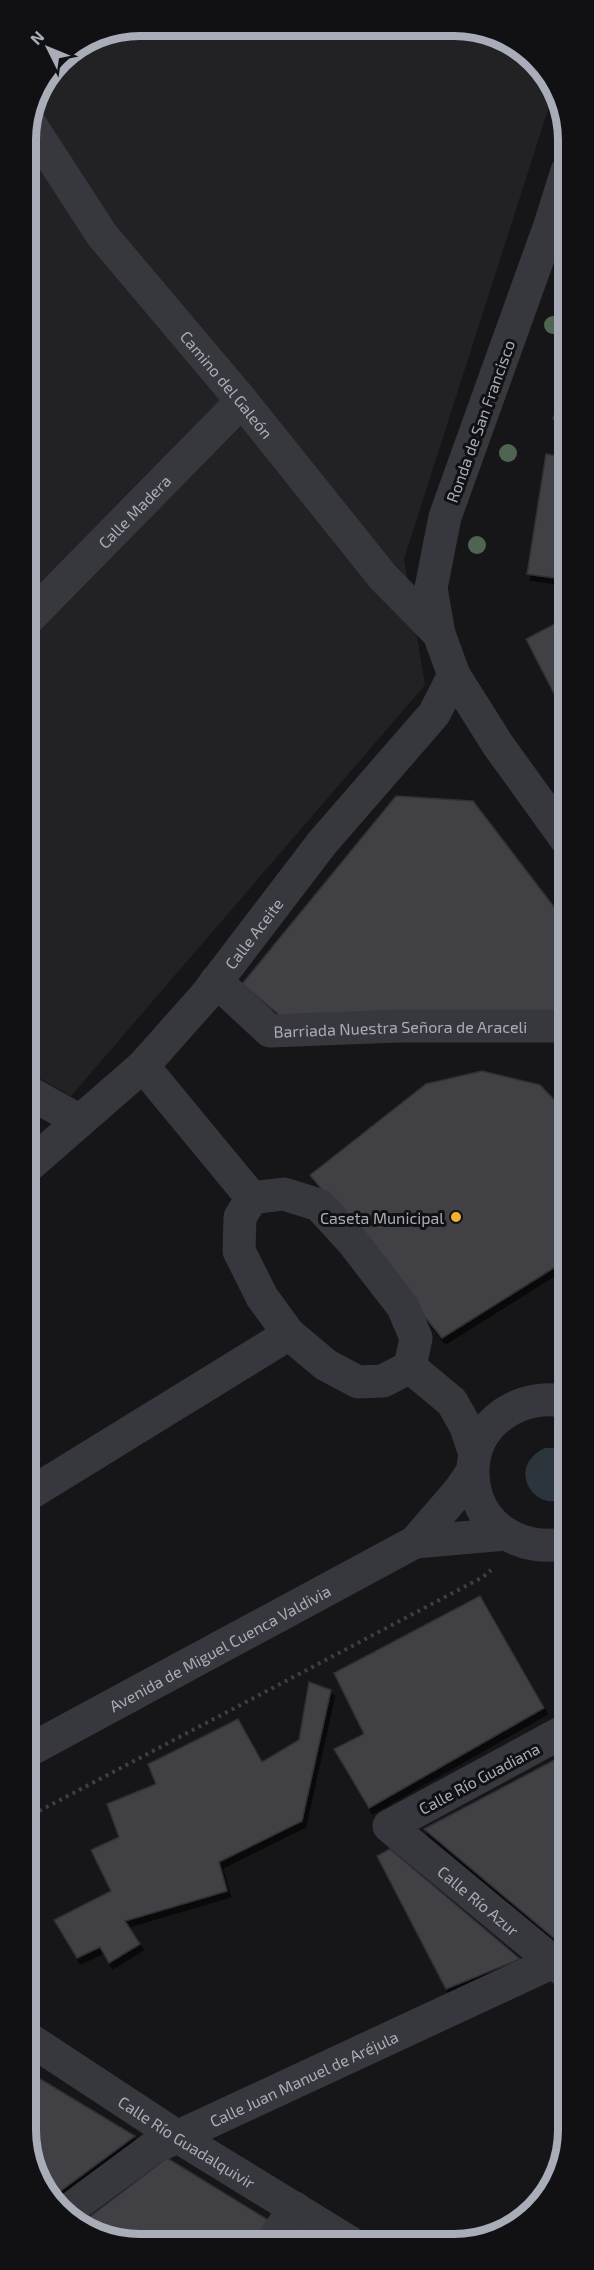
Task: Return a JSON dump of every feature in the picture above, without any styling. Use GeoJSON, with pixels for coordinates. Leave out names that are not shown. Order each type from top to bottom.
{"type":"FeatureCollection","features":[{"type":"Feature","properties":{"kind":"street","name":"Camino del Galeón"},"geometry":{"type":"LineString","coordinates":[[36,133],[102,236],[242,401],[383,577],[439,634]]}},
{"type":"Feature","properties":{"kind":"street","name":"Ronda de San Francisco"},"geometry":{"type":"LineString","coordinates":[[558,234],[445,517],[431,588],[439,634],[454,675],[498,745],[558,828]]}},
{"type":"Feature","properties":{"kind":"street","name":"Calle Madera"},"geometry":{"type":"LineString","coordinates":[[36,611],[242,401]]}},
{"type":"Feature","properties":{"kind":"street","name":"Calle Aceite"},"geometry":{"type":"LineString","coordinates":[[36,1159],[143,1066],[216,981],[322,843],[435,714],[454,675]]}},
{"type":"Feature","properties":{"kind":"street","name":"Barriada Nuestra Señora de Araceli"},"geometry":{"type":"LineString","coordinates":[[216,981],[270,1031],[398,1026],[558,1026]]}},
{"type":"Feature","properties":{"kind":"street"},"geometry":{"type":"LineString","coordinates":[[143,1066],[252,1198]]}},
{"type":"Feature","properties":{"kind":"street"},"geometry":{"type":"LineString","coordinates":[[36,1097],[80,1121]]}},
{"type":"Feature","properties":{"kind":"street"},"geometry":{"type":"LineString","coordinates":[[252,1198],[284,1194],[319,1205],[403,1307],[416,1338],[410,1367]]}},
{"type":"Feature","properties":{"kind":"street"},"geometry":{"type":"LineString","coordinates":[[252,1198],[240,1217],[239,1251],[262,1298],[289,1334],[326,1365],[358,1382],[383,1381],[410,1367]]}},
{"type":"Feature","properties":{"kind":"street"},"geometry":{"type":"LineString","coordinates":[[36,1491],[289,1334]]}},
{"type":"Feature","properties":{"kind":"street"},"geometry":{"type":"LineString","coordinates":[[410,1367],[452,1402],[466,1427],[474,1463],[475,1490],[481,1507],[491,1522],[506,1534],[524,1543],[544,1547],[558,1545]]}},
{"type":"Feature","properties":{"kind":"street"},"geometry":{"type":"LineString","coordinates":[[452,1402],[505,1412],[520,1403],[538,1399],[558,1400]]}},
{"type":"Feature","properties":{"kind":"street","name":"Avenida de Miguel Cuenca Valdivia"},"geometry":{"type":"LineString","coordinates":[[36,1747],[415,1542],[459,1491],[474,1463],[482,1438],[492,1423],[505,1412]]}},
{"type":"Feature","properties":{"kind":"street","name":"Avenida de Miguel Cuenca Valdivia"},"geometry":{"type":"LineString","coordinates":[[415,1542],[506,1534]]}},
{"type":"Feature","properties":{"kind":"street","name":"Calle Río Guadiana"},"geometry":{"type":"LineString","coordinates":[[389,1826],[558,1734]]}},
{"type":"Feature","properties":{"kind":"street","name":"Calle Río Azur"},"geometry":{"type":"LineString","coordinates":[[389,1826],[558,1966]]}},
{"type":"Feature","properties":{"kind":"street","name":"Calle Juan Manuel de Aréjula"},"geometry":{"type":"LineString","coordinates":[[72,2208],[151,2149],[558,1969]]}},
{"type":"Feature","properties":{"kind":"street","name":"Calle Río Guadalquivir"},"geometry":{"type":"LineString","coordinates":[[36,2043],[178,2137],[337,2234]]}},
{"type":"Feature","properties":{"kind":"street"},"geometry":{"type":"LineString","coordinates":[[277,2234],[295,2208]]}},
{"type":"Feature","properties":{"kind":"path"},"geometry":{"type":"LineString","coordinates":[[36,1813],[483,1577]]}},
{"type":"Feature","properties":{"kind":"shaded area"},"geometry":{"type":"Polygon","coordinates":[[[140,36],[454,36],[474,38],[506,50],[532,72],[547,94],[550,103],[404,559],[425,685],[71,1096],[36,1077],[36,134],[47,94],[57,78],[78,78],[78,58],[88,50],[107,42],[140,36]]]}},
{"type":"Feature","properties":{"kind":"shaded area"},"geometry":{"type":"Polygon","coordinates":[[[545,1448],[558,1450],[558,1500],[546,1501],[530,1488],[526,1478],[526,1467],[532,1457],[545,1448]]]}},
{"type":"Feature","properties":{"kind":"building"},"geometry":{"type":"Polygon","coordinates":[[[558,405],[558,421],[553,419],[558,405]]]}},
{"type":"Feature","properties":{"kind":"building"},"geometry":{"type":"Polygon","coordinates":[[[546,454],[558,456],[558,579],[527,574],[546,454]]]}},
{"type":"Feature","properties":{"kind":"building"},"geometry":{"type":"Polygon","coordinates":[[[558,622],[558,701],[526,639],[558,622]]]}},
{"type":"Feature","properties":{"kind":"building"},"geometry":{"type":"Polygon","coordinates":[[[396,796],[473,801],[558,912],[558,1012],[289,1023],[242,984],[396,796]]]}},
{"type":"Feature","properties":{"kind":"building","name":"Caseta Municipal"},"geometry":{"type":"Polygon","coordinates":[[[482,1071],[540,1085],[558,1104],[558,1265],[442,1338],[310,1175],[426,1084],[482,1071]]]}},
{"type":"Feature","properties":{"kind":"building"},"geometry":{"type":"Polygon","coordinates":[[[480,1596],[544,1708],[369,1808],[334,1749],[364,1734],[334,1673],[480,1596]]]}},
{"type":"Feature","properties":{"kind":"building"},"geometry":{"type":"Polygon","coordinates":[[[309,1682],[331,1690],[302,1821],[219,1862],[227,1891],[125,1921],[140,1944],[109,1963],[100,1947],[77,1958],[54,1920],[111,1891],[91,1850],[119,1837],[107,1804],[156,1784],[148,1764],[238,1719],[262,1762],[299,1740],[309,1682]]]}},
{"type":"Feature","properties":{"kind":"building"},"geometry":{"type":"Polygon","coordinates":[[[558,1758],[558,1942],[424,1829],[558,1758]]]}},
{"type":"Feature","properties":{"kind":"building"},"geometry":{"type":"Polygon","coordinates":[[[390,1849],[520,1959],[446,1989],[377,1856],[390,1849]]]}},
{"type":"Feature","properties":{"kind":"building"},"geometry":{"type":"Polygon","coordinates":[[[36,2076],[135,2136],[58,2193],[44,2170],[37,2143],[36,2076]]]}},
{"type":"Feature","properties":{"kind":"building"},"geometry":{"type":"Polygon","coordinates":[[[167,2158],[268,2220],[258,2234],[140,2234],[120,2232],[87,2219],[167,2158]]]}},
{"type":"Feature","properties":{"kind":"place","name":"Caseta Municipal"},"geometry":{"type":"Point","coordinates":[456,1217]}}]}
